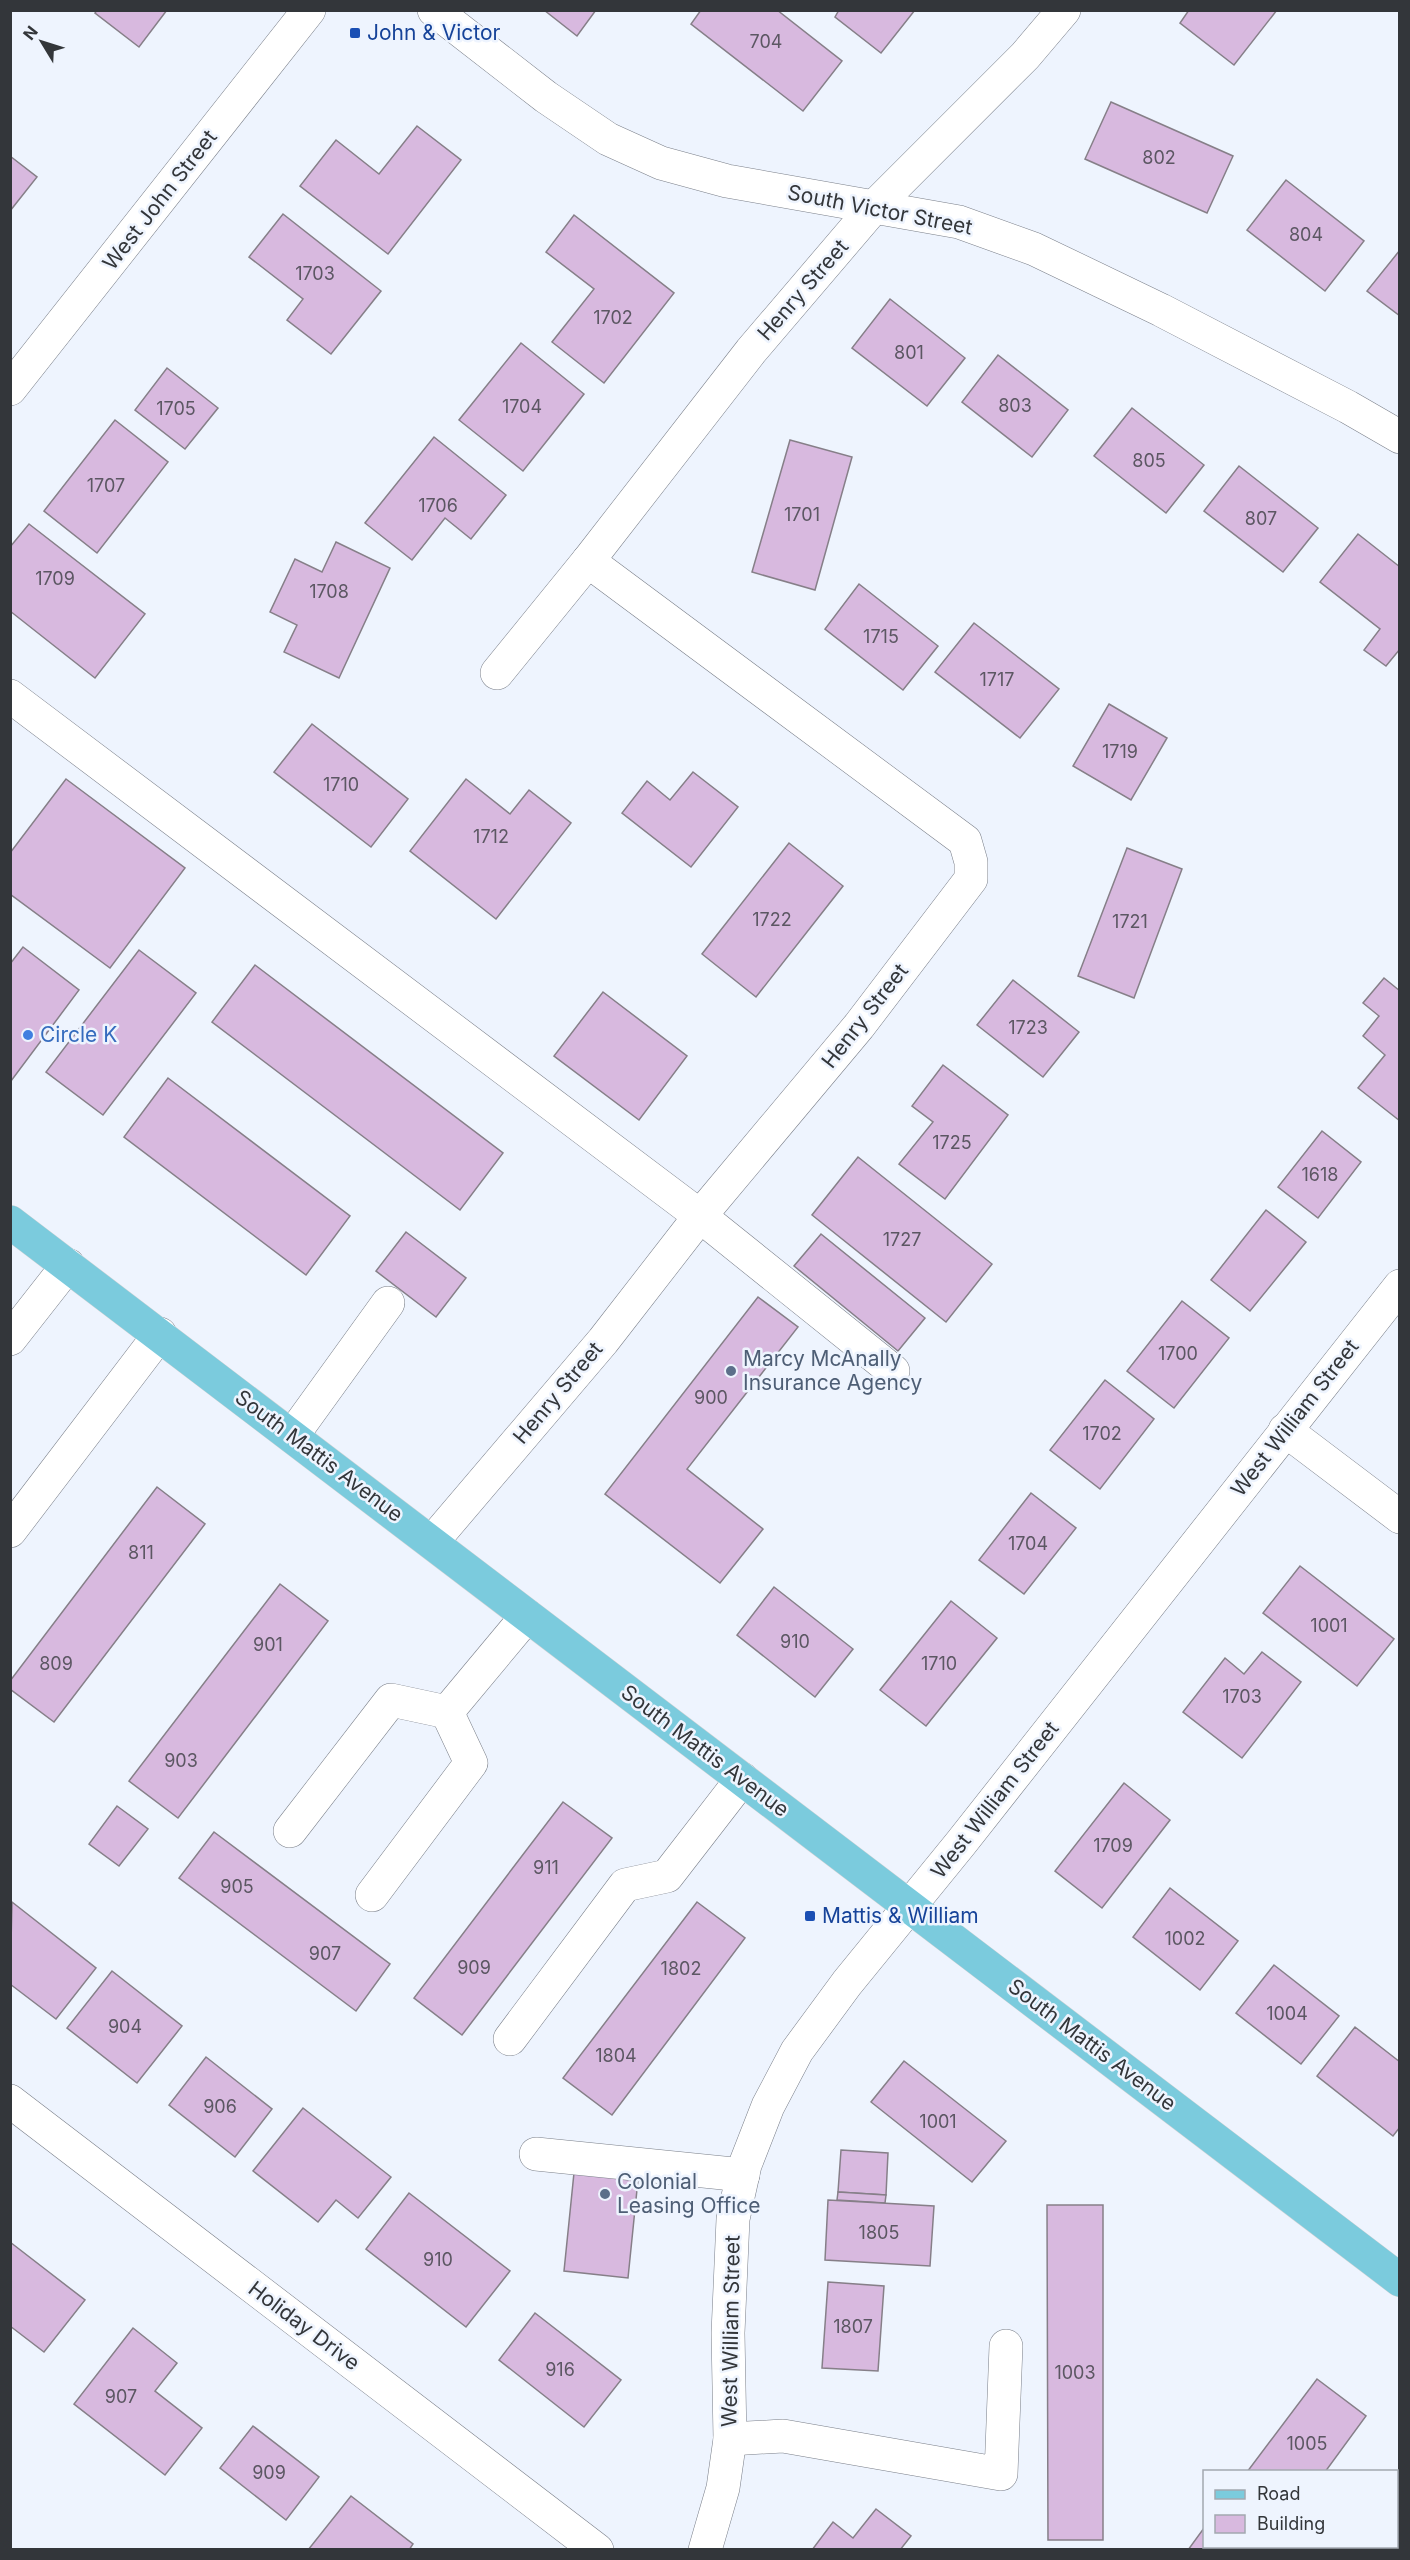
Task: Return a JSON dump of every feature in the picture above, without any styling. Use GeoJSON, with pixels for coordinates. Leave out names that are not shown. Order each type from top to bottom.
{"type":"FeatureCollection","features":[{"type":"Feature","properties":{"kind":"main road","name":"South Mattis Avenue"},"geometry":{"type":"LineString","coordinates":[[10,1222],[1400,2280]]}},
{"type":"Feature","properties":{"kind":"street","name":"West John Street"},"geometry":{"type":"LineString","coordinates":[[10,389],[309,10]]}},
{"type":"Feature","properties":{"kind":"street","name":"South Victor Street"},"geometry":{"type":"LineString","coordinates":[[434,10],[546,97],[608,139],[661,163],[728,181],[959,222],[1034,249],[1161,310],[1348,407],[1400,437]]}},
{"type":"Feature","properties":{"kind":"street","name":"Henry Street"},"geometry":{"type":"LineString","coordinates":[[497,673],[588,561],[751,351],[873,208],[1025,56],[1064,10]]}},
{"type":"Feature","properties":{"kind":"street","name":"Henry Street"},"geometry":{"type":"LineString","coordinates":[[432,1542],[603,1341],[700,1216],[860,1026],[956,902],[971,879],[971,862],[964,841],[588,561]]}},
{"type":"Feature","properties":{"kind":"street"},"geometry":{"type":"LineString","coordinates":[[10,696],[700,1216],[893,1371]]}},
{"type":"Feature","properties":{"kind":"street"},"geometry":{"type":"LineString","coordinates":[[10,1340],[68,1265]]}},
{"type":"Feature","properties":{"kind":"street","name":"West William Street"},"geometry":{"type":"LineString","coordinates":[[705,2550],[723,2488],[730,2439],[728,2333],[733,2219],[743,2175],[768,2106],[796,2052],[847,1983],[910,1907],[1400,1286]]}},
{"type":"Feature","properties":{"kind":"street"},"geometry":{"type":"LineString","coordinates":[[292,1436],[388,1303]]}},
{"type":"Feature","properties":{"kind":"street"},"geometry":{"type":"LineString","coordinates":[[10,1531],[160,1334]]}},
{"type":"Feature","properties":{"kind":"street"},"geometry":{"type":"LineString","coordinates":[[1286,1430],[1400,1517]]}},
{"type":"Feature","properties":{"kind":"street"},"geometry":{"type":"LineString","coordinates":[[447,1712],[527,1616]]}},
{"type":"Feature","properties":{"kind":"street"},"geometry":{"type":"LineString","coordinates":[[290,1832],[391,1700],[447,1712]]}},
{"type":"Feature","properties":{"kind":"street"},"geometry":{"type":"LineString","coordinates":[[372,1895],[471,1763],[447,1712]]}},
{"type":"Feature","properties":{"kind":"street"},"geometry":{"type":"LineString","coordinates":[[510,2039],[625,1885],[667,1876],[742,1779]]}},
{"type":"Feature","properties":{"kind":"street","name":"Holiday Drive"},"geometry":{"type":"LineString","coordinates":[[10,2101],[597,2550]]}},
{"type":"Feature","properties":{"kind":"street"},"geometry":{"type":"LineString","coordinates":[[536,2154],[743,2175]]}},
{"type":"Feature","properties":{"kind":"street"},"geometry":{"type":"LineString","coordinates":[[730,2439],[783,2436],[1001,2474],[1006,2346]]}},
{"type":"Feature","properties":{"kind":"building"},"geometry":{"type":"Polygon","coordinates":[[[97,10],[167,10],[139,47],[95,13],[97,10]]]}},
{"type":"Feature","properties":{"kind":"building"},"geometry":{"type":"Polygon","coordinates":[[[544,10],[596,10],[577,36],[544,10]]]}},
{"type":"Feature","properties":{"kind":"building"},"geometry":{"type":"Polygon","coordinates":[[[701,10],[777,10],[842,61],[803,111],[691,24],[701,10]]]}},
{"type":"Feature","properties":{"kind":"building"},"geometry":{"type":"Polygon","coordinates":[[[839,10],[915,10],[881,53],[835,17],[839,10]]]}},
{"type":"Feature","properties":{"kind":"building"},"geometry":{"type":"Polygon","coordinates":[[[1189,10],[1277,10],[1234,65],[1180,23],[1189,10]]]}},
{"type":"Feature","properties":{"kind":"building"},"geometry":{"type":"Polygon","coordinates":[[[1111,102],[1233,156],[1207,213],[1085,159],[1111,102]]]}},
{"type":"Feature","properties":{"kind":"building"},"geometry":{"type":"Polygon","coordinates":[[[417,126],[461,160],[388,254],[300,186],[336,140],[379,174],[417,126]]]}},
{"type":"Feature","properties":{"kind":"building"},"geometry":{"type":"Polygon","coordinates":[[[10,156],[37,177],[10,211],[10,156]]]}},
{"type":"Feature","properties":{"kind":"building"},"geometry":{"type":"Polygon","coordinates":[[[1286,180],[1364,241],[1325,291],[1247,230],[1286,180]]]}},
{"type":"Feature","properties":{"kind":"building"},"geometry":{"type":"Polygon","coordinates":[[[283,214],[381,291],[331,354],[287,320],[303,299],[249,257],[283,214]]]}},
{"type":"Feature","properties":{"kind":"building"},"geometry":{"type":"Polygon","coordinates":[[[574,215],[674,293],[604,383],[552,342],[594,289],[546,252],[574,215]]]}},
{"type":"Feature","properties":{"kind":"building"},"geometry":{"type":"Polygon","coordinates":[[[1400,250],[1400,316],[1367,291],[1400,250]]]}},
{"type":"Feature","properties":{"kind":"building"},"geometry":{"type":"Polygon","coordinates":[[[890,299],[965,358],[927,406],[852,348],[890,299]]]}},
{"type":"Feature","properties":{"kind":"building"},"geometry":{"type":"Polygon","coordinates":[[[521,343],[584,394],[523,471],[459,420],[521,343]]]}},
{"type":"Feature","properties":{"kind":"building"},"geometry":{"type":"Polygon","coordinates":[[[998,355],[1068,410],[1032,457],[962,402],[998,355]]]}},
{"type":"Feature","properties":{"kind":"building"},"geometry":{"type":"Polygon","coordinates":[[[167,368],[218,408],[185,449],[135,410],[167,368]]]}},
{"type":"Feature","properties":{"kind":"building"},"geometry":{"type":"Polygon","coordinates":[[[1132,408],[1204,465],[1166,513],[1094,456],[1132,408]]]}},
{"type":"Feature","properties":{"kind":"building"},"geometry":{"type":"Polygon","coordinates":[[[115,420],[168,462],[97,553],[44,511],[115,420]]]}},
{"type":"Feature","properties":{"kind":"building"},"geometry":{"type":"Polygon","coordinates":[[[434,437],[506,495],[471,539],[445,518],[412,560],[365,523],[434,437]]]}},
{"type":"Feature","properties":{"kind":"building"},"geometry":{"type":"Polygon","coordinates":[[[790,440],[852,457],[815,590],[752,572],[790,440]]]}},
{"type":"Feature","properties":{"kind":"building"},"geometry":{"type":"Polygon","coordinates":[[[1239,466],[1318,528],[1283,572],[1204,511],[1239,466]]]}},
{"type":"Feature","properties":{"kind":"building"},"geometry":{"type":"Polygon","coordinates":[[[29,524],[145,614],[95,678],[10,611],[10,547],[29,524]]]}},
{"type":"Feature","properties":{"kind":"building"},"geometry":{"type":"Polygon","coordinates":[[[1358,534],[1400,567],[1400,649],[1386,666],[1364,650],[1380,629],[1320,582],[1358,534]]]}},
{"type":"Feature","properties":{"kind":"building"},"geometry":{"type":"Polygon","coordinates":[[[336,542],[390,568],[339,678],[284,652],[297,625],[270,612],[295,559],[322,572],[336,542]]]}},
{"type":"Feature","properties":{"kind":"building"},"geometry":{"type":"Polygon","coordinates":[[[859,584],[938,646],[903,690],[825,629],[859,584]]]}},
{"type":"Feature","properties":{"kind":"building"},"geometry":{"type":"Polygon","coordinates":[[[974,623],[1059,689],[1020,738],[935,672],[974,623]]]}},
{"type":"Feature","properties":{"kind":"building"},"geometry":{"type":"Polygon","coordinates":[[[1109,704],[1167,738],[1131,800],[1073,766],[1109,704]]]}},
{"type":"Feature","properties":{"kind":"building"},"geometry":{"type":"Polygon","coordinates":[[[312,724],[408,799],[371,847],[274,772],[312,724]]]}},
{"type":"Feature","properties":{"kind":"building"},"geometry":{"type":"Polygon","coordinates":[[[693,772],[738,807],[691,867],[622,813],[647,781],[670,800],[693,772]]]}},
{"type":"Feature","properties":{"kind":"building"},"geometry":{"type":"Polygon","coordinates":[[[66,779],[185,868],[110,968],[10,894],[10,853],[66,779]]]}},
{"type":"Feature","properties":{"kind":"building"},"geometry":{"type":"Polygon","coordinates":[[[466,779],[510,814],[529,790],[571,823],[496,919],[410,851],[466,779]]]}},
{"type":"Feature","properties":{"kind":"building"},"geometry":{"type":"Polygon","coordinates":[[[789,843],[843,886],[756,997],[702,954],[789,843]]]}},
{"type":"Feature","properties":{"kind":"building"},"geometry":{"type":"Polygon","coordinates":[[[1127,848],[1182,869],[1134,998],[1078,976],[1127,848]]]}},
{"type":"Feature","properties":{"kind":"building","name":"Circle K"},"geometry":{"type":"Polygon","coordinates":[[[23,947],[79,990],[11,1081],[10,964],[23,947]]]}},
{"type":"Feature","properties":{"kind":"building"},"geometry":{"type":"Polygon","coordinates":[[[139,950],[196,993],[103,1115],[46,1072],[139,950]]]}},
{"type":"Feature","properties":{"kind":"building"},"geometry":{"type":"Polygon","coordinates":[[[255,965],[503,1153],[460,1210],[212,1022],[255,965]]]}},
{"type":"Feature","properties":{"kind":"building"},"geometry":{"type":"Polygon","coordinates":[[[1384,978],[1400,991],[1400,1121],[1358,1088],[1385,1055],[1363,1036],[1379,1016],[1363,1003],[1384,978]]]}},
{"type":"Feature","properties":{"kind":"building"},"geometry":{"type":"Polygon","coordinates":[[[1013,980],[1079,1032],[1043,1077],[977,1025],[1013,980]]]}},
{"type":"Feature","properties":{"kind":"building"},"geometry":{"type":"Polygon","coordinates":[[[603,992],[687,1056],[639,1120],[554,1056],[603,992]]]}},
{"type":"Feature","properties":{"kind":"building"},"geometry":{"type":"Polygon","coordinates":[[[943,1065],[1008,1115],[945,1199],[899,1164],[933,1122],[912,1106],[943,1065]]]}},
{"type":"Feature","properties":{"kind":"building"},"geometry":{"type":"Polygon","coordinates":[[[168,1078],[350,1216],[306,1275],[124,1137],[168,1078]]]}},
{"type":"Feature","properties":{"kind":"building"},"geometry":{"type":"Polygon","coordinates":[[[1322,1131],[1361,1162],[1318,1218],[1278,1187],[1322,1131]]]}},
{"type":"Feature","properties":{"kind":"building"},"geometry":{"type":"Polygon","coordinates":[[[858,1157],[992,1264],[946,1322],[812,1215],[858,1157]]]}},
{"type":"Feature","properties":{"kind":"building"},"geometry":{"type":"Polygon","coordinates":[[[1266,1210],[1306,1242],[1250,1311],[1211,1280],[1266,1210]]]}},
{"type":"Feature","properties":{"kind":"building"},"geometry":{"type":"Polygon","coordinates":[[[406,1232],[466,1278],[436,1317],[376,1271],[406,1232]]]}},
{"type":"Feature","properties":{"kind":"building"},"geometry":{"type":"Polygon","coordinates":[[[821,1234],[925,1318],[898,1351],[794,1266],[821,1234]]]}},
{"type":"Feature","properties":{"kind":"building"},"geometry":{"type":"Polygon","coordinates":[[[758,1297],[798,1327],[687,1469],[763,1529],[720,1583],[605,1494],[758,1297]]]}},
{"type":"Feature","properties":{"kind":"building"},"geometry":{"type":"Polygon","coordinates":[[[1182,1301],[1229,1338],[1174,1408],[1127,1371],[1182,1301]]]}},
{"type":"Feature","properties":{"kind":"building"},"geometry":{"type":"Polygon","coordinates":[[[1105,1380],[1154,1419],[1100,1489],[1050,1450],[1105,1380]]]}},
{"type":"Feature","properties":{"kind":"building"},"geometry":{"type":"Polygon","coordinates":[[[157,1487],[205,1524],[54,1722],[10,1689],[10,1681],[157,1487]]]}},
{"type":"Feature","properties":{"kind":"building"},"geometry":{"type":"Polygon","coordinates":[[[1031,1493],[1076,1528],[1024,1594],[979,1560],[1031,1493]]]}},
{"type":"Feature","properties":{"kind":"building"},"geometry":{"type":"Polygon","coordinates":[[[1300,1566],[1394,1639],[1357,1686],[1263,1613],[1300,1566]]]}},
{"type":"Feature","properties":{"kind":"building"},"geometry":{"type":"Polygon","coordinates":[[[280,1584],[328,1621],[178,1818],[129,1781],[280,1584]]]}},
{"type":"Feature","properties":{"kind":"building"},"geometry":{"type":"Polygon","coordinates":[[[774,1587],[853,1649],[815,1697],[737,1635],[774,1587]]]}},
{"type":"Feature","properties":{"kind":"building"},"geometry":{"type":"Polygon","coordinates":[[[951,1601],[997,1638],[926,1726],[880,1690],[951,1601]]]}},
{"type":"Feature","properties":{"kind":"building"},"geometry":{"type":"Polygon","coordinates":[[[1262,1652],[1301,1682],[1242,1758],[1183,1712],[1225,1658],[1244,1674],[1262,1652]]]}},
{"type":"Feature","properties":{"kind":"building"},"geometry":{"type":"Polygon","coordinates":[[[1124,1783],[1170,1820],[1102,1908],[1055,1871],[1124,1783]]]}},
{"type":"Feature","properties":{"kind":"building"},"geometry":{"type":"Polygon","coordinates":[[[563,1802],[612,1838],[462,2035],[414,1998],[563,1802]]]}},
{"type":"Feature","properties":{"kind":"building"},"geometry":{"type":"Polygon","coordinates":[[[117,1806],[148,1829],[119,1866],[89,1844],[117,1806]]]}},
{"type":"Feature","properties":{"kind":"building"},"geometry":{"type":"Polygon","coordinates":[[[214,1832],[390,1964],[356,2011],[179,1878],[214,1832]]]}},
{"type":"Feature","properties":{"kind":"building"},"geometry":{"type":"Polygon","coordinates":[[[1170,1888],[1238,1941],[1200,1990],[1133,1937],[1170,1888]]]}},
{"type":"Feature","properties":{"kind":"building"},"geometry":{"type":"Polygon","coordinates":[[[12,1902],[96,1968],[56,2019],[10,1984],[12,1902]]]}},
{"type":"Feature","properties":{"kind":"building"},"geometry":{"type":"Polygon","coordinates":[[[697,1902],[745,1938],[612,2115],[563,2078],[697,1902]]]}},
{"type":"Feature","properties":{"kind":"building"},"geometry":{"type":"Polygon","coordinates":[[[1274,1965],[1339,2016],[1301,2064],[1236,2013],[1274,1965]]]}},
{"type":"Feature","properties":{"kind":"building"},"geometry":{"type":"Polygon","coordinates":[[[112,1971],[182,2026],[137,2083],[67,2028],[112,1971]]]}},
{"type":"Feature","properties":{"kind":"building"},"geometry":{"type":"Polygon","coordinates":[[[1355,2027],[1400,2062],[1400,2127],[1393,2136],[1317,2076],[1355,2027]]]}},
{"type":"Feature","properties":{"kind":"building"},"geometry":{"type":"Polygon","coordinates":[[[206,2057],[272,2109],[235,2157],[169,2105],[206,2057]]]}},
{"type":"Feature","properties":{"kind":"building"},"geometry":{"type":"Polygon","coordinates":[[[904,2061],[1006,2141],[972,2182],[871,2102],[904,2061]]]}},
{"type":"Feature","properties":{"kind":"building"},"geometry":{"type":"Polygon","coordinates":[[[303,2108],[391,2177],[358,2218],[336,2200],[318,2222],[253,2171],[303,2108]]]}},
{"type":"Feature","properties":{"kind":"building"},"geometry":{"type":"Polygon","coordinates":[[[841,2150],[888,2153],[886,2195],[838,2192],[841,2150]]]}},
{"type":"Feature","properties":{"kind":"building"},"geometry":{"type":"Polygon","coordinates":[[[575,2163],[639,2170],[628,2278],[564,2271],[575,2163]]]}},
{"type":"Feature","properties":{"kind":"building"},"geometry":{"type":"Polygon","coordinates":[[[838,2192],[886,2195],[885,2203],[837,2200],[838,2192]]]}},
{"type":"Feature","properties":{"kind":"building"},"geometry":{"type":"Polygon","coordinates":[[[409,2193],[510,2271],[466,2327],[366,2249],[409,2193]]]}},
{"type":"Feature","properties":{"kind":"building"},"geometry":{"type":"Polygon","coordinates":[[[828,2200],[934,2206],[930,2266],[825,2260],[828,2200]]]}},
{"type":"Feature","properties":{"kind":"building"},"geometry":{"type":"Polygon","coordinates":[[[1047,2205],[1103,2205],[1103,2540],[1048,2540],[1047,2205]]]}},
{"type":"Feature","properties":{"kind":"building"},"geometry":{"type":"Polygon","coordinates":[[[10,2242],[85,2300],[44,2352],[10,2326],[10,2242]]]}},
{"type":"Feature","properties":{"kind":"building"},"geometry":{"type":"Polygon","coordinates":[[[828,2282],[884,2286],[878,2371],[822,2368],[828,2282]]]}},
{"type":"Feature","properties":{"kind":"building"},"geometry":{"type":"Polygon","coordinates":[[[535,2313],[621,2380],[584,2427],[499,2360],[535,2313]]]}},
{"type":"Feature","properties":{"kind":"building"},"geometry":{"type":"Polygon","coordinates":[[[133,2328],[177,2363],[155,2391],[202,2428],[165,2475],[74,2404],[133,2328]]]}},
{"type":"Feature","properties":{"kind":"building"},"geometry":{"type":"Polygon","coordinates":[[[1317,2379],[1366,2416],[1326,2470],[1249,2470],[1317,2379]]]}},
{"type":"Feature","properties":{"kind":"building"},"geometry":{"type":"Polygon","coordinates":[[[253,2426],[319,2477],[286,2520],[220,2468],[253,2426]]]}},
{"type":"Feature","properties":{"kind":"building"},"geometry":{"type":"Polygon","coordinates":[[[351,2496],[413,2544],[409,2550],[308,2550],[351,2496]]]}},
{"type":"Feature","properties":{"kind":"building"},"geometry":{"type":"Polygon","coordinates":[[[876,2509],[911,2536],[900,2550],[812,2550],[833,2522],[853,2538],[876,2509]]]}},
{"type":"Feature","properties":{"kind":"building"},"geometry":{"type":"Polygon","coordinates":[[[1203,2529],[1203,2548],[1267,2548],[1266,2550],[1188,2550],[1203,2529]]]}},
{"type":"Feature","properties":{"kind":"place","name":"John & Victor"},"geometry":{"type":"Point","coordinates":[355,33]}},
{"type":"Feature","properties":{"kind":"place","name":"Circle K"},"geometry":{"type":"Point","coordinates":[28,1035]}},
{"type":"Feature","properties":{"kind":"place","name":"Marcy McAnally Insurance Agency"},"geometry":{"type":"Point","coordinates":[731,1371]}},
{"type":"Feature","properties":{"kind":"place","name":"Mattis & William"},"geometry":{"type":"Point","coordinates":[810,1916]}},
{"type":"Feature","properties":{"kind":"place","name":"Colonial Leasing Office"},"geometry":{"type":"Point","coordinates":[605,2194]}}]}
